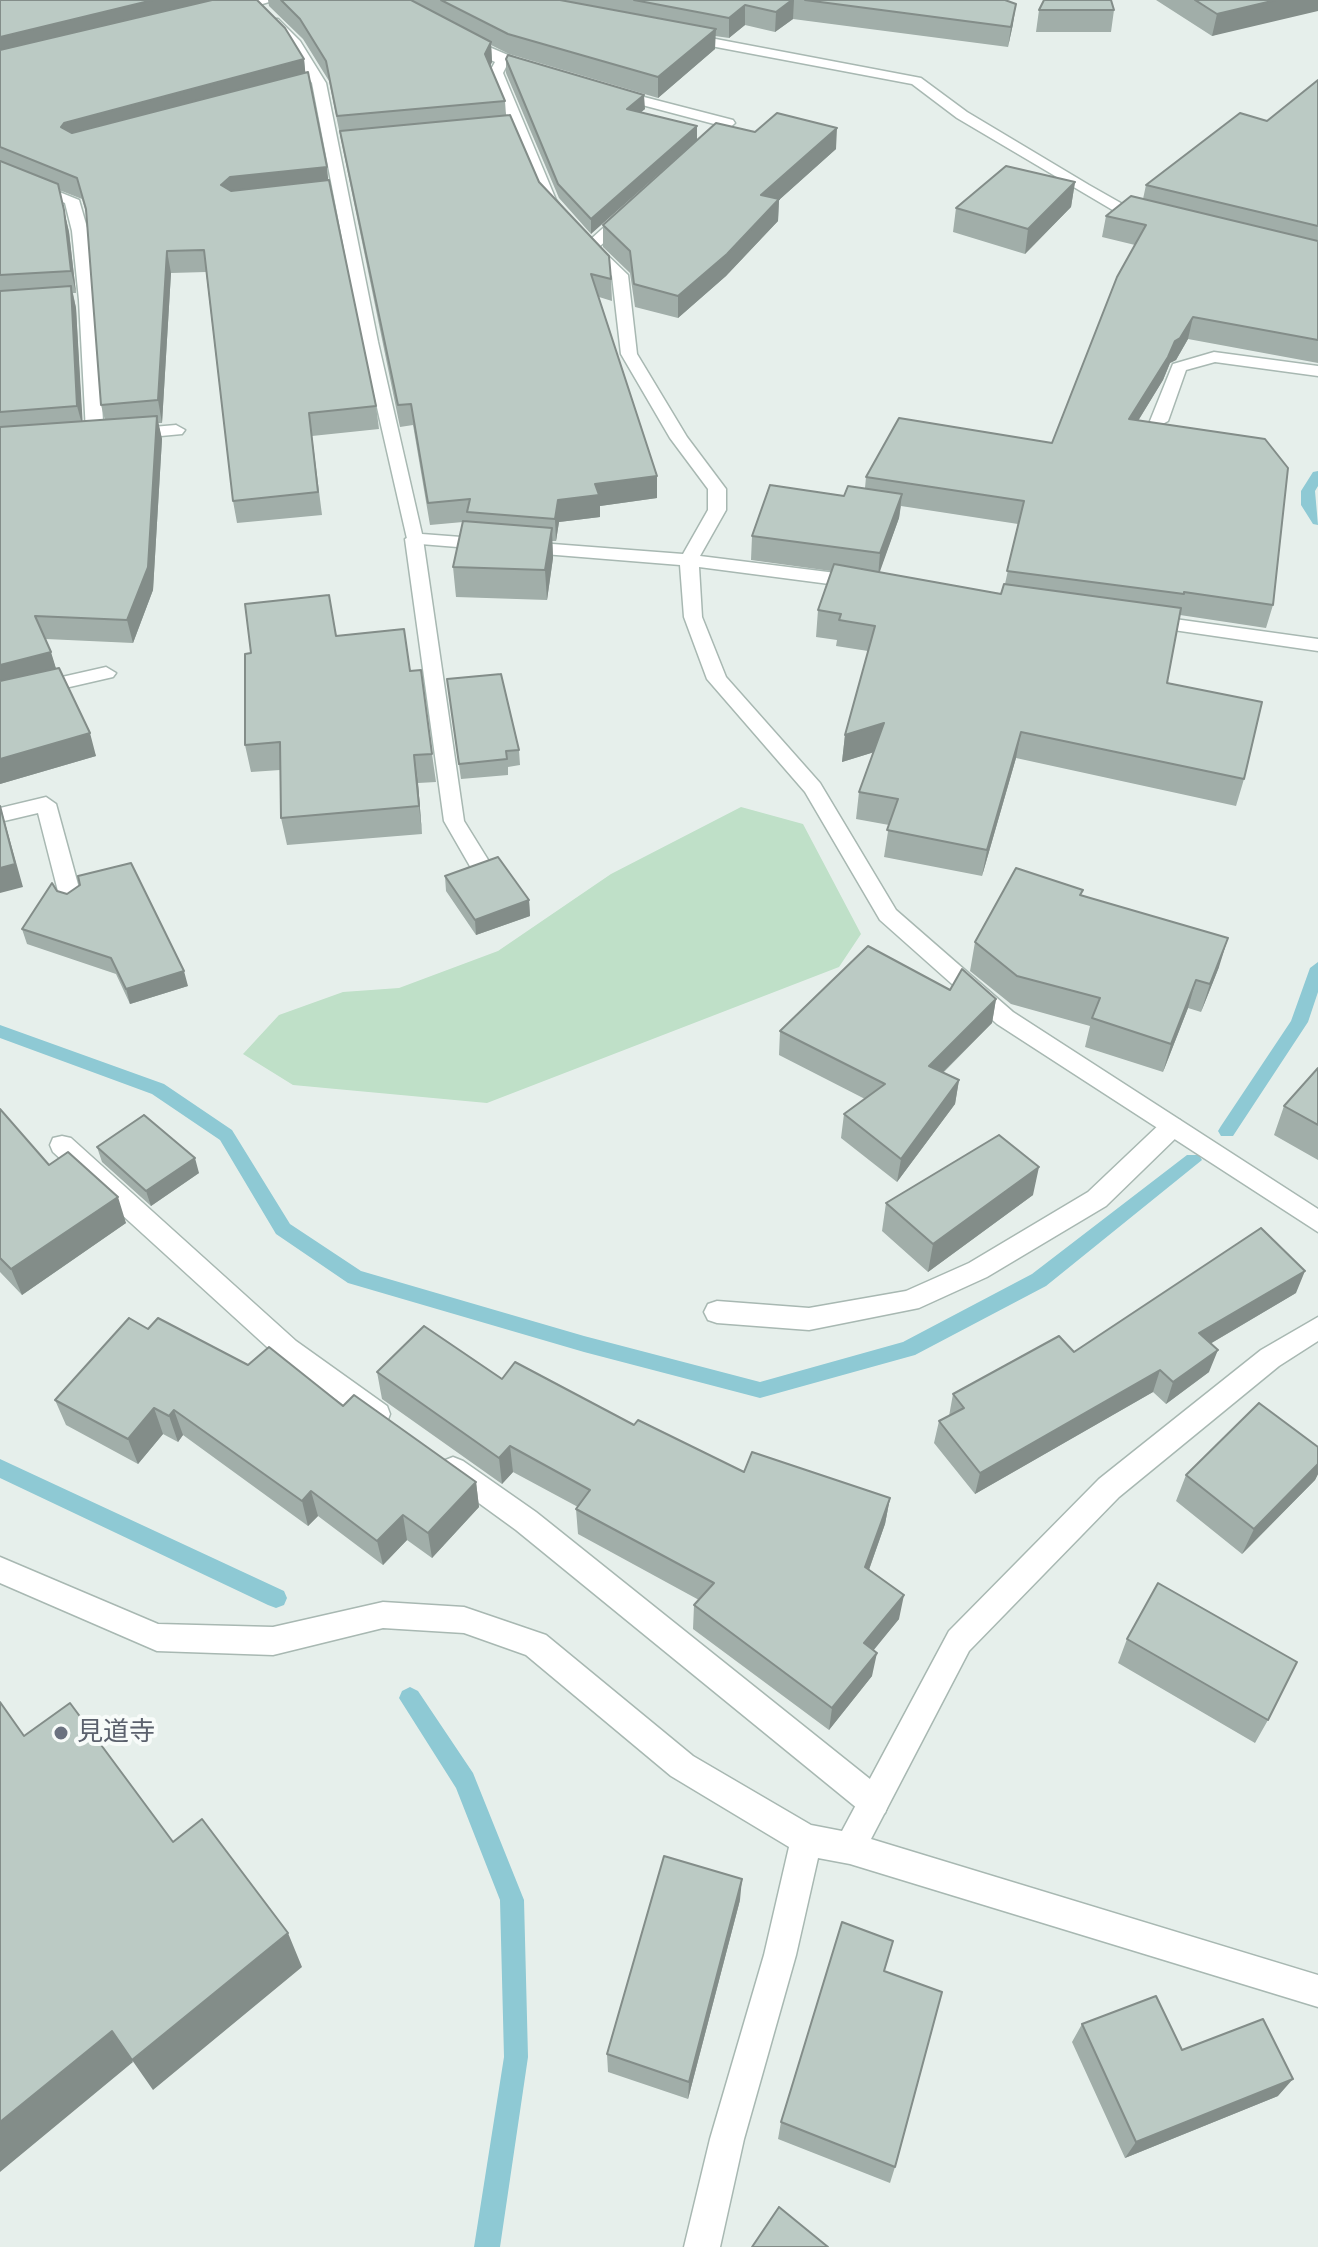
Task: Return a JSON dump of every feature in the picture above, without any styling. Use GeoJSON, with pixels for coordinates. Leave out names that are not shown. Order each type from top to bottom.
{"type":"FeatureCollection","features":[{"type":"Feature","properties":{"kind":"street"},"geometry":{"type":"LineString","coordinates":[[211,14],[262,2],[295,44],[338,144],[333,195],[414,539],[454,821],[479,863]]}},
{"type":"Feature","properties":{"kind":"street"},"geometry":{"type":"LineString","coordinates":[[448,34],[503,60],[545,72]]}},
{"type":"Feature","properties":{"kind":"street"},"geometry":{"type":"LineString","coordinates":[[669,34],[916,81],[962,115],[1121,209],[1163,219]]}},
{"type":"Feature","properties":{"kind":"street"},"geometry":{"type":"LineString","coordinates":[[503,60],[496,73],[512,128],[549,201],[620,275],[629,354],[679,438],[717,489],[717,510],[689,560],[693,617],[717,679],[813,788],[888,915],[1005,1018],[1318,1222]]}},
{"type":"Feature","properties":{"kind":"street"},"geometry":{"type":"LineString","coordinates":[[604,91],[728,123],[694,154]]}},
{"type":"Feature","properties":{"kind":"street"},"geometry":{"type":"LineString","coordinates":[[0,172],[72,200],[80,231],[80,300],[95,436]]}},
{"type":"Feature","properties":{"kind":"street"},"geometry":{"type":"LineString","coordinates":[[0,187],[33,186]]}},
{"type":"Feature","properties":{"kind":"street"},"geometry":{"type":"LineString","coordinates":[[580,236],[636,206]]}},
{"type":"Feature","properties":{"kind":"street"},"geometry":{"type":"LineString","coordinates":[[1159,421],[1179,367],[1214,357],[1318,371]]}},
{"type":"Feature","properties":{"kind":"street"},"geometry":{"type":"LineString","coordinates":[[63,439],[176,430]]}},
{"type":"Feature","properties":{"kind":"street"},"geometry":{"type":"LineString","coordinates":[[414,539],[689,560],[874,584]]}},
{"type":"Feature","properties":{"kind":"street"},"geometry":{"type":"LineString","coordinates":[[1133,619],[1318,645]]}},
{"type":"Feature","properties":{"kind":"street"},"geometry":{"type":"LineString","coordinates":[[0,697],[106,673]]}},
{"type":"Feature","properties":{"kind":"street"},"geometry":{"type":"LineString","coordinates":[[0,815],[46,804],[71,899]]}},
{"type":"Feature","properties":{"kind":"street"},"geometry":{"type":"LineString","coordinates":[[717,1312],[809,1319],[910,1301],[978,1270],[1097,1199],[1172,1127]]}},
{"type":"Feature","properties":{"kind":"street"},"geometry":{"type":"LineString","coordinates":[[62,1145],[287,1349],[400,1431]]}},
{"type":"Feature","properties":{"kind":"street"},"geometry":{"type":"LineString","coordinates":[[850,1848],[959,1641],[1109,1488],[1270,1358],[1318,1328]]}},
{"type":"Feature","properties":{"kind":"street"},"geometry":{"type":"LineString","coordinates":[[438,1458],[526,1521],[874,1802]]}},
{"type":"Feature","properties":{"kind":"street"},"geometry":{"type":"LineString","coordinates":[[0,1570],[157,1637],[273,1641],[383,1615],[464,1620],[536,1645],[682,1766],[806,1840],[850,1848],[1318,1991]]}},
{"type":"Feature","properties":{"kind":"street"},"geometry":{"type":"LineString","coordinates":[[702,2247],[727,2139],[780,1955],[806,1840]]}},
{"type":"Feature","properties":{"kind":"green space"},"geometry":{"type":"Polygon","coordinates":[[[741,807],[803,824],[861,934],[839,967],[487,1103],[293,1085],[243,1054],[279,1015],[343,992],[399,988],[498,951],[611,874],[741,807]]]}},
{"type":"Feature","properties":{"kind":"building"},"geometry":{"type":"Polygon","coordinates":[[[0,0],[153,0],[0,37],[0,0]]]}},
{"type":"Feature","properties":{"kind":"building"},"geometry":{"type":"Polygon","coordinates":[[[212,0],[257,0],[285,28],[304,59],[64,123],[61,127],[72,133],[308,72],[327,167],[230,177],[221,185],[231,191],[329,180],[376,406],[309,413],[318,492],[233,501],[204,250],[167,251],[158,400],[101,405],[86,209],[77,178],[0,147],[0,50],[212,0]]]}},
{"type":"Feature","properties":{"kind":"building"},"geometry":{"type":"Polygon","coordinates":[[[281,0],[411,0],[491,42],[485,54],[505,101],[337,116],[326,61],[300,19],[281,0]]]}},
{"type":"Feature","properties":{"kind":"building"},"geometry":{"type":"Polygon","coordinates":[[[441,0],[560,0],[716,29],[658,77],[508,34],[441,0]]]}},
{"type":"Feature","properties":{"kind":"building"},"geometry":{"type":"Polygon","coordinates":[[[634,0],[792,0],[776,12],[745,5],[729,18],[634,0]]]}},
{"type":"Feature","properties":{"kind":"building"},"geometry":{"type":"Polygon","coordinates":[[[805,0],[1005,0],[1016,4],[1011,27],[805,0]]]}},
{"type":"Feature","properties":{"kind":"building"},"geometry":{"type":"Polygon","coordinates":[[[1044,0],[1111,0],[1114,10],[1039,10],[1044,0]]]}},
{"type":"Feature","properties":{"kind":"building"},"geometry":{"type":"Polygon","coordinates":[[[1195,0],[1276,0],[1217,14],[1195,0]]]}},
{"type":"Feature","properties":{"kind":"building"},"geometry":{"type":"Polygon","coordinates":[[[508,55],[644,95],[627,109],[697,126],[591,219],[558,184],[506,59],[508,55]]]}},
{"type":"Feature","properties":{"kind":"building"},"geometry":{"type":"Polygon","coordinates":[[[1318,80],[1318,226],[1146,185],[1240,113],[1267,121],[1318,80]]]}},
{"type":"Feature","properties":{"kind":"building"},"geometry":{"type":"Polygon","coordinates":[[[777,113],[837,128],[761,195],[779,199],[727,254],[678,296],[634,284],[630,251],[603,225],[716,123],[755,132],[777,113]]]}},
{"type":"Feature","properties":{"kind":"building"},"geometry":{"type":"Polygon","coordinates":[[[510,115],[539,182],[609,256],[611,279],[591,274],[657,476],[595,484],[599,495],[558,500],[555,519],[467,512],[470,499],[428,503],[411,404],[398,405],[340,131],[510,115]]]}},
{"type":"Feature","properties":{"kind":"building"},"geometry":{"type":"Polygon","coordinates":[[[0,161],[58,184],[71,271],[0,275],[0,161]]]}},
{"type":"Feature","properties":{"kind":"building"},"geometry":{"type":"Polygon","coordinates":[[[1006,166],[1075,182],[1028,229],[956,208],[1006,166]]]}},
{"type":"Feature","properties":{"kind":"building"},"geometry":{"type":"Polygon","coordinates":[[[1131,196],[1318,241],[1318,340],[1193,317],[1175,341],[1129,419],[1265,439],[1288,468],[1273,605],[1007,571],[1024,501],[866,477],[899,418],[1052,443],[1117,277],[1146,225],[1106,216],[1131,196]]]}},
{"type":"Feature","properties":{"kind":"building"},"geometry":{"type":"Polygon","coordinates":[[[71,286],[77,406],[0,412],[0,291],[71,286]]]}},
{"type":"Feature","properties":{"kind":"building"},"geometry":{"type":"Polygon","coordinates":[[[157,416],[148,567],[127,620],[35,616],[51,652],[0,665],[0,427],[157,416]]]}},
{"type":"Feature","properties":{"kind":"building"},"geometry":{"type":"Polygon","coordinates":[[[770,485],[844,496],[848,486],[902,494],[880,553],[752,536],[770,485]]]}},
{"type":"Feature","properties":{"kind":"building"},"geometry":{"type":"Polygon","coordinates":[[[463,521],[552,528],[545,570],[453,567],[463,521]]]}},
{"type":"Feature","properties":{"kind":"building"},"geometry":{"type":"Polygon","coordinates":[[[834,564],[1001,594],[1004,584],[1181,608],[1167,683],[1262,702],[1244,779],[1021,732],[987,850],[887,830],[898,799],[859,792],[884,723],[845,735],[875,626],[839,620],[841,614],[818,610],[834,564]]]}},
{"type":"Feature","properties":{"kind":"building"},"geometry":{"type":"Polygon","coordinates":[[[329,595],[336,636],[404,629],[410,671],[421,670],[432,754],[414,755],[419,806],[281,818],[280,742],[245,745],[245,654],[251,653],[245,604],[329,595]]]}},
{"type":"Feature","properties":{"kind":"building"},"geometry":{"type":"Polygon","coordinates":[[[59,668],[90,733],[0,759],[0,681],[59,668]]]}},
{"type":"Feature","properties":{"kind":"building"},"geometry":{"type":"Polygon","coordinates":[[[501,674],[519,750],[506,751],[507,759],[459,764],[447,679],[501,674]]]}},
{"type":"Feature","properties":{"kind":"building"},"geometry":{"type":"Polygon","coordinates":[[[0,806],[15,864],[0,868],[0,806]]]}},
{"type":"Feature","properties":{"kind":"building"},"geometry":{"type":"Polygon","coordinates":[[[498,857],[529,900],[475,920],[445,876],[498,857]]]}},
{"type":"Feature","properties":{"kind":"building"},"geometry":{"type":"Polygon","coordinates":[[[131,863],[184,971],[126,989],[111,958],[22,929],[52,883],[57,891],[67,894],[80,885],[78,876],[131,863]]]}},
{"type":"Feature","properties":{"kind":"building"},"geometry":{"type":"Polygon","coordinates":[[[1016,868],[1083,890],[1080,895],[1228,938],[1210,984],[1196,980],[1171,1044],[1092,1018],[1100,998],[1017,976],[975,942],[1016,868]]]}},
{"type":"Feature","properties":{"kind":"building"},"geometry":{"type":"Polygon","coordinates":[[[868,946],[950,990],[962,969],[996,999],[929,1066],[959,1080],[901,1159],[844,1114],[885,1084],[780,1031],[868,946]]]}},
{"type":"Feature","properties":{"kind":"building"},"geometry":{"type":"Polygon","coordinates":[[[1318,1068],[1318,1125],[1284,1106],[1318,1068]]]}},
{"type":"Feature","properties":{"kind":"building"},"geometry":{"type":"Polygon","coordinates":[[[0,1109],[49,1165],[68,1152],[118,1197],[11,1269],[0,1258],[0,1109]]]}},
{"type":"Feature","properties":{"kind":"building"},"geometry":{"type":"Polygon","coordinates":[[[144,1115],[195,1158],[146,1191],[97,1147],[144,1115]]]}},
{"type":"Feature","properties":{"kind":"building"},"geometry":{"type":"Polygon","coordinates":[[[999,1135],[1039,1167],[933,1244],[886,1203],[999,1135]]]}},
{"type":"Feature","properties":{"kind":"building"},"geometry":{"type":"Polygon","coordinates":[[[1261,1228],[1305,1271],[1199,1333],[1218,1350],[1173,1382],[1160,1370],[980,1473],[939,1421],[964,1408],[953,1394],[1059,1336],[1074,1352],[1261,1228]]]}},
{"type":"Feature","properties":{"kind":"building"},"geometry":{"type":"Polygon","coordinates":[[[129,1318],[148,1329],[158,1318],[248,1365],[269,1347],[343,1406],[354,1395],[476,1482],[428,1533],[403,1515],[377,1541],[311,1491],[302,1501],[174,1410],[169,1416],[154,1408],[128,1439],[55,1400],[129,1318]]]}},
{"type":"Feature","properties":{"kind":"building"},"geometry":{"type":"Polygon","coordinates":[[[424,1326],[502,1379],[515,1362],[634,1425],[638,1420],[744,1472],[752,1452],[890,1498],[865,1567],[904,1595],[864,1643],[877,1653],[832,1708],[694,1605],[714,1583],[576,1509],[590,1490],[510,1446],[499,1458],[377,1372],[424,1326]]]}},
{"type":"Feature","properties":{"kind":"building"},"geometry":{"type":"Polygon","coordinates":[[[1259,1403],[1318,1447],[1318,1464],[1254,1529],[1186,1475],[1259,1403]]]}},
{"type":"Feature","properties":{"kind":"building"},"geometry":{"type":"Polygon","coordinates":[[[1158,1583],[1297,1662],[1268,1720],[1127,1639],[1158,1583]]]}},
{"type":"Feature","properties":{"kind":"building"},"geometry":{"type":"Polygon","coordinates":[[[0,1702],[24,1736],[70,1703],[173,1842],[202,1819],[288,1933],[132,2060],[112,2031],[0,2122],[0,1702]]]}},
{"type":"Feature","properties":{"kind":"building"},"geometry":{"type":"Polygon","coordinates":[[[664,1856],[742,1879],[689,2082],[607,2054],[664,1856]]]}},
{"type":"Feature","properties":{"kind":"building"},"geometry":{"type":"Polygon","coordinates":[[[842,1922],[893,1941],[884,1971],[942,1992],[895,2167],[781,2122],[842,1922]]]}},
{"type":"Feature","properties":{"kind":"building"},"geometry":{"type":"Polygon","coordinates":[[[1156,1996],[1182,2050],[1263,2019],[1293,2079],[1136,2142],[1082,2024],[1156,1996]]]}},
{"type":"Feature","properties":{"kind":"building"},"geometry":{"type":"Polygon","coordinates":[[[779,2207],[828,2247],[752,2247],[779,2207]]]}},
{"type":"Feature","properties":{"kind":"waterway"},"geometry":{"type":"LineString","coordinates":[[1318,475],[1308,491],[1308,505],[1318,521]]}},
{"type":"Feature","properties":{"kind":"waterway"},"geometry":{"type":"LineString","coordinates":[[1227,1131],[1299,1022],[1318,968]]}},
{"type":"Feature","properties":{"kind":"waterway"},"geometry":{"type":"LineString","coordinates":[[0,1031],[158,1089],[226,1135],[283,1229],[355,1277],[584,1344],[760,1390],[908,1349],[1039,1280],[1193,1160]]}},
{"type":"Feature","properties":{"kind":"waterway"},"geometry":{"type":"LineString","coordinates":[[0,1468],[276,1598]]}},
{"type":"Feature","properties":{"kind":"waterway"},"geometry":{"type":"LineString","coordinates":[[410,1698],[465,1781],[512,1900],[516,2057],[487,2247]]}},
{"type":"Feature","properties":{"kind":"place","name":"見道寺"},"geometry":{"type":"Point","coordinates":[61,1733]}}]}
